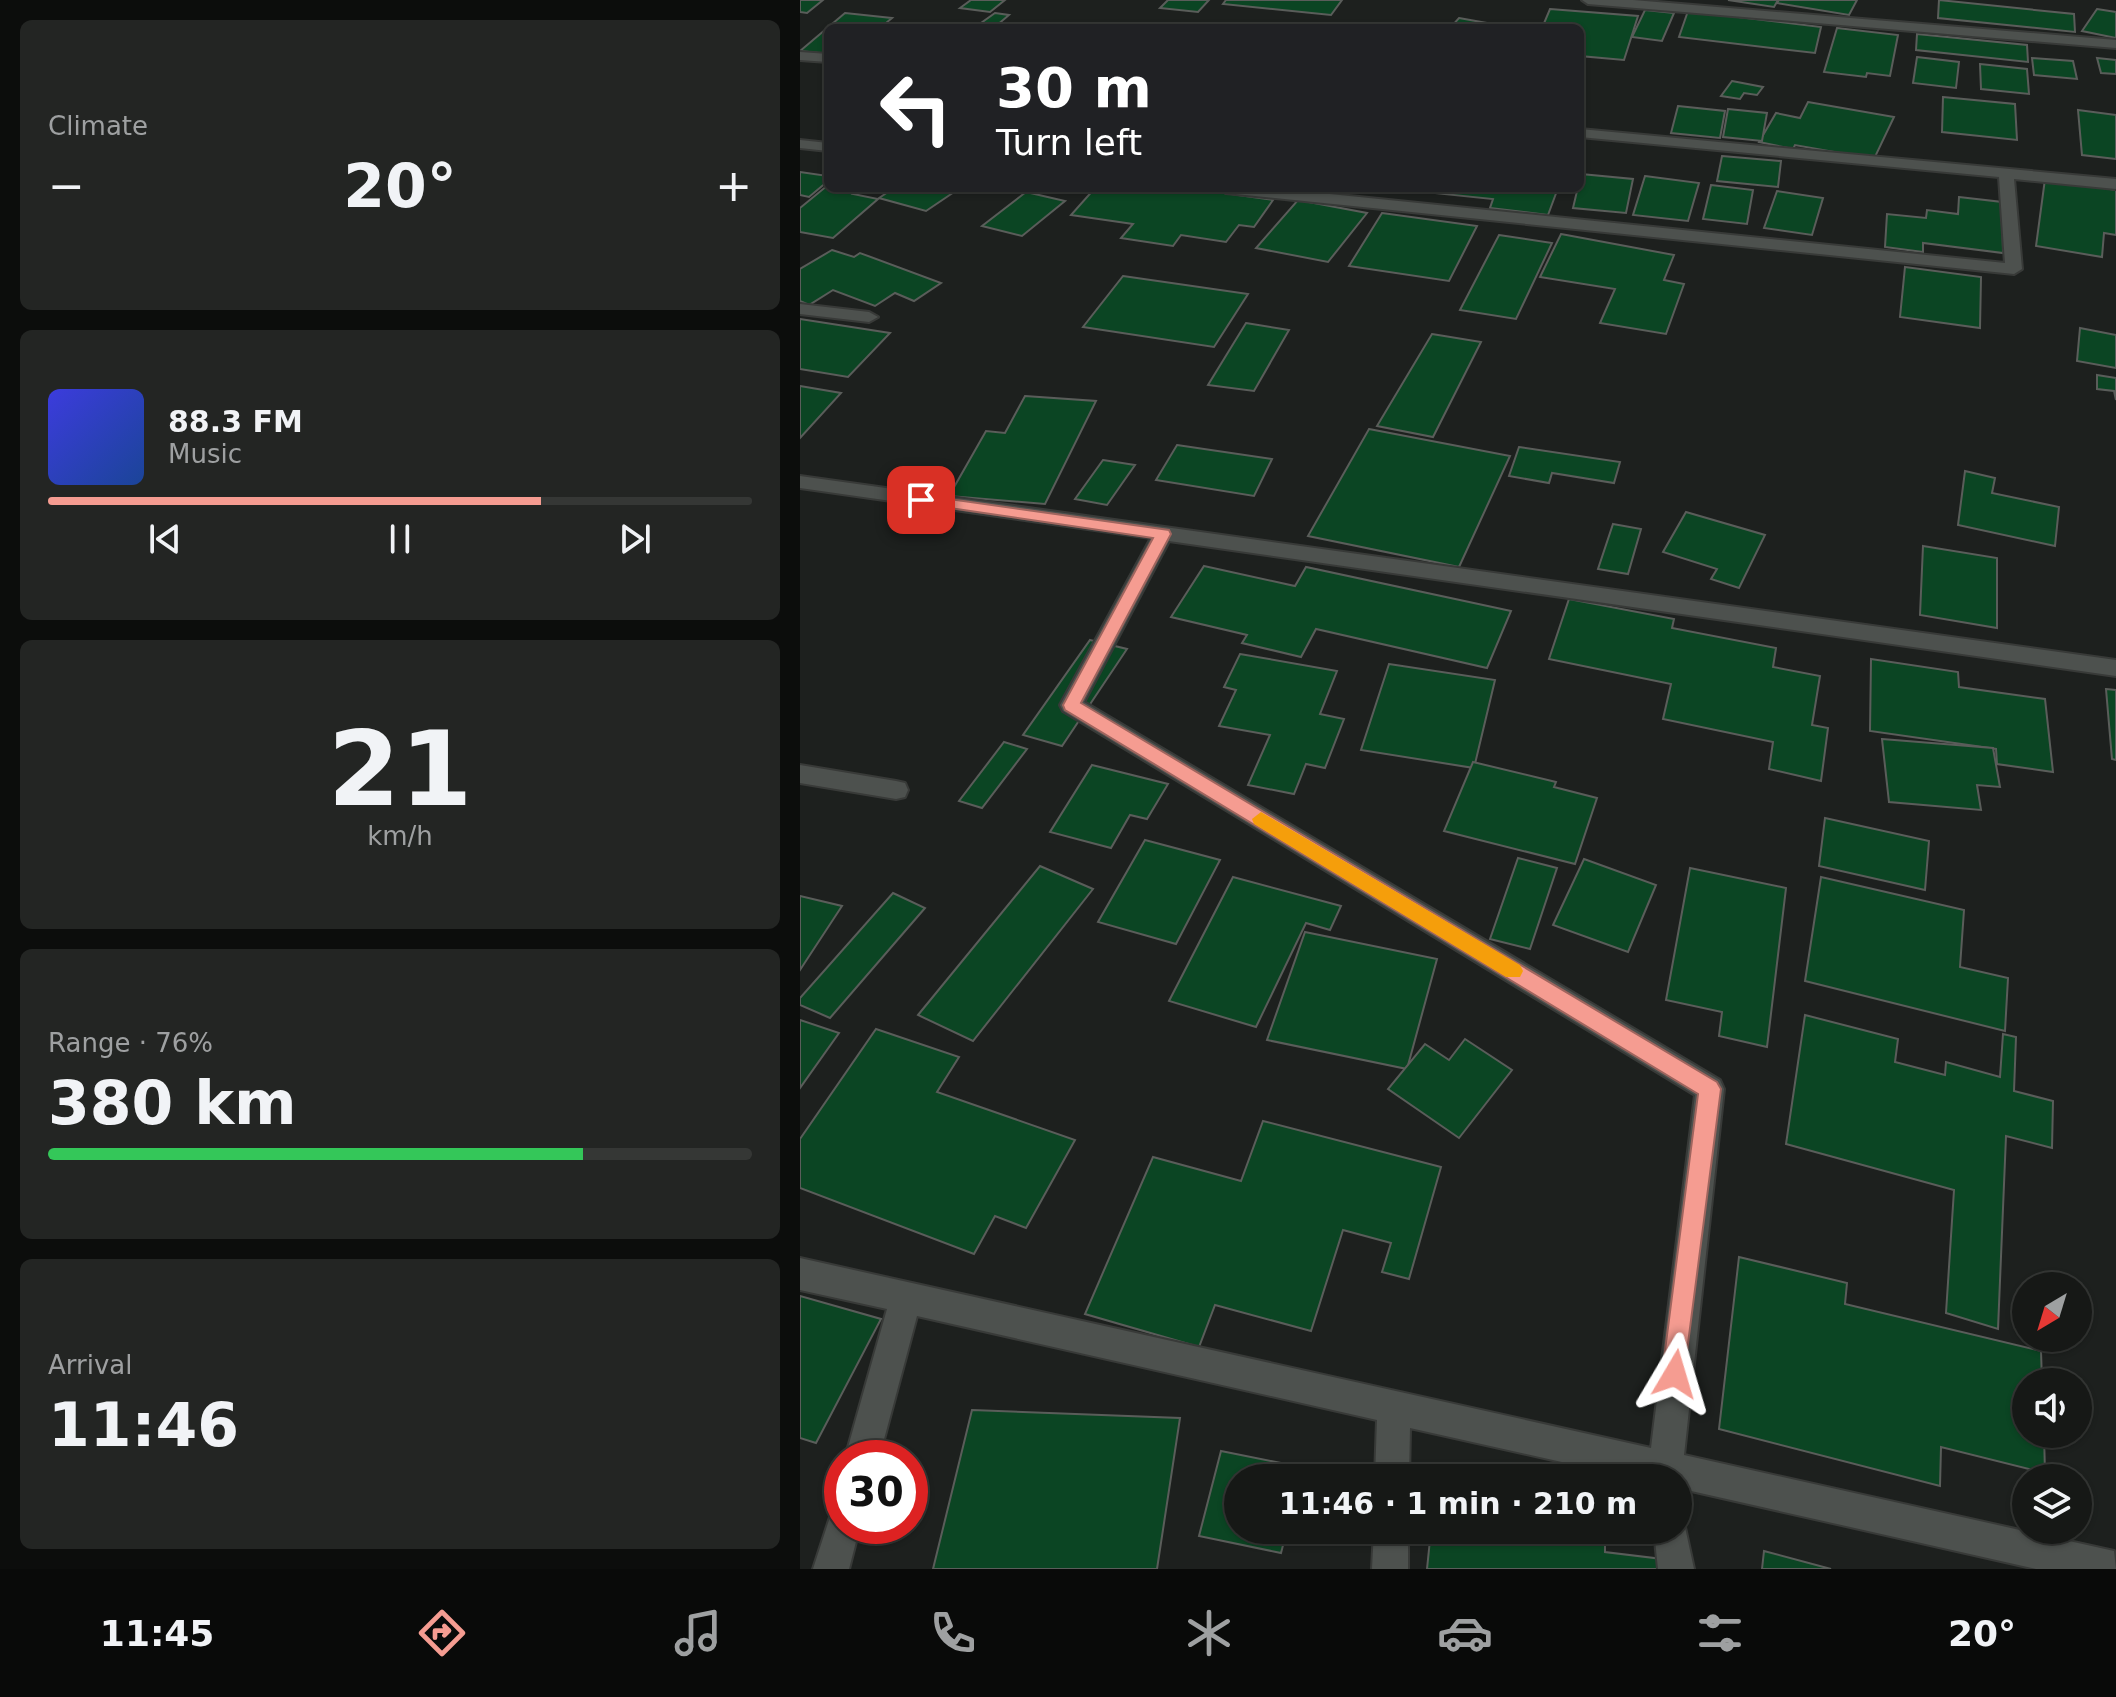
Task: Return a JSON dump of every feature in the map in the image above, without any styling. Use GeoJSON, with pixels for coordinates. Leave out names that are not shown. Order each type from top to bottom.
{"type":"FeatureCollection","features":[{"type":"Feature","properties":{"kind":"street"},"geometry":{"type":"LineString","coordinates":[[1588,0],[2116,44]]}},
{"type":"Feature","properties":{"kind":"street"},"geometry":{"type":"LineString","coordinates":[[800,56],[824,58]]}},
{"type":"Feature","properties":{"kind":"street"},"geometry":{"type":"LineString","coordinates":[[1584,133],[2116,184]]}},
{"type":"Feature","properties":{"kind":"street"},"geometry":{"type":"LineString","coordinates":[[800,144],[824,147]]}},
{"type":"Feature","properties":{"kind":"street"},"geometry":{"type":"LineString","coordinates":[[1265,192],[2014,269],[2006,175]]}},
{"type":"Feature","properties":{"kind":"street"},"geometry":{"type":"LineString","coordinates":[[800,309],[869,317]]}},
{"type":"Feature","properties":{"kind":"street"},"geometry":{"type":"LineString","coordinates":[[800,482],[2116,668]]}},
{"type":"Feature","properties":{"kind":"street"},"geometry":{"type":"LineString","coordinates":[[1163,534],[1071,705],[1710,1089],[1665,1464]]}},
{"type":"Feature","properties":{"kind":"street"},"geometry":{"type":"LineString","coordinates":[[800,774],[896,790]]}},
{"type":"Feature","properties":{"kind":"street"},"geometry":{"type":"LineString","coordinates":[[800,1274],[1394,1407],[1627,1464]]}},
{"type":"Feature","properties":{"kind":"street"},"geometry":{"type":"LineString","coordinates":[[867,1440],[906,1298]]}},
{"type":"Feature","properties":{"kind":"street"},"geometry":{"type":"LineString","coordinates":[[1392,1464],[1394,1407]]}},
{"type":"Feature","properties":{"kind":"street"},"geometry":{"type":"LineString","coordinates":[[1692,1479],[2114,1569]]}},
{"type":"Feature","properties":{"kind":"street"},"geometry":{"type":"LineString","coordinates":[[831,1569],[838,1544]]}},
{"type":"Feature","properties":{"kind":"street"},"geometry":{"type":"LineString","coordinates":[[1390,1569],[1391,1544]]}},
{"type":"Feature","properties":{"kind":"street"},"geometry":{"type":"LineString","coordinates":[[1673,1544],[1676,1569]]}},
{"type":"Feature","properties":{"kind":"building"},"geometry":{"type":"Polygon","coordinates":[[[800,0],[823,0],[807,13],[800,12],[800,0]]]}},
{"type":"Feature","properties":{"kind":"building"},"geometry":{"type":"Polygon","coordinates":[[[971,0],[1005,0],[990,12],[960,8],[971,0]]]}},
{"type":"Feature","properties":{"kind":"building"},"geometry":{"type":"Polygon","coordinates":[[[1168,0],[1209,0],[1198,12],[1160,8],[1168,0]]]}},
{"type":"Feature","properties":{"kind":"building"},"geometry":{"type":"Polygon","coordinates":[[[1226,0],[1342,0],[1331,15],[1223,4],[1226,0]]]}},
{"type":"Feature","properties":{"kind":"building"},"geometry":{"type":"Polygon","coordinates":[[[1728,0],[1778,0],[1774,7],[1728,0]]]}},
{"type":"Feature","properties":{"kind":"building"},"geometry":{"type":"Polygon","coordinates":[[[1779,0],[1857,0],[1849,15],[1777,3],[1779,0]]]}},
{"type":"Feature","properties":{"kind":"building"},"geometry":{"type":"Polygon","coordinates":[[[1939,0],[2074,14],[2075,32],[1938,18],[1939,0]]]}},
{"type":"Feature","properties":{"kind":"building"},"geometry":{"type":"Polygon","coordinates":[[[1550,9],[1638,16],[1624,60],[1584,56],[1584,24],[1544,24],[1550,9]]]}},
{"type":"Feature","properties":{"kind":"building"},"geometry":{"type":"Polygon","coordinates":[[[2097,9],[2116,12],[2116,38],[2082,31],[2097,9]]]}},
{"type":"Feature","properties":{"kind":"building"},"geometry":{"type":"Polygon","coordinates":[[[1645,10],[1674,13],[1662,41],[1632,37],[1645,10]]]}},
{"type":"Feature","properties":{"kind":"building"},"geometry":{"type":"Polygon","coordinates":[[[1688,11],[1821,27],[1815,53],[1679,37],[1688,11]]]}},
{"type":"Feature","properties":{"kind":"building"},"geometry":{"type":"Polygon","coordinates":[[[845,13],[892,18],[885,24],[832,24],[845,13]]]}},
{"type":"Feature","properties":{"kind":"building"},"geometry":{"type":"Polygon","coordinates":[[[995,13],[1009,15],[998,24],[981,23],[995,13]]]}},
{"type":"Feature","properties":{"kind":"building"},"geometry":{"type":"Polygon","coordinates":[[[1459,18],[1493,24],[1454,24],[1459,18]]]}},
{"type":"Feature","properties":{"kind":"building"},"geometry":{"type":"Polygon","coordinates":[[[1837,28],[1898,35],[1890,76],[1867,73],[1866,77],[1824,72],[1837,28]]]}},
{"type":"Feature","properties":{"kind":"building"},"geometry":{"type":"Polygon","coordinates":[[[824,31],[824,54],[800,51],[824,31]]]}},
{"type":"Feature","properties":{"kind":"building"},"geometry":{"type":"Polygon","coordinates":[[[1917,34],[2027,45],[2028,62],[1916,50],[1917,34]]]}},
{"type":"Feature","properties":{"kind":"building"},"geometry":{"type":"Polygon","coordinates":[[[1917,57],[1959,62],[1956,88],[1913,83],[1917,57]]]}},
{"type":"Feature","properties":{"kind":"building"},"geometry":{"type":"Polygon","coordinates":[[[2032,58],[2073,61],[2077,79],[2034,75],[2032,58]]]}},
{"type":"Feature","properties":{"kind":"building"},"geometry":{"type":"Polygon","coordinates":[[[2097,58],[2116,60],[2116,74],[2101,73],[2097,58]]]}},
{"type":"Feature","properties":{"kind":"building"},"geometry":{"type":"Polygon","coordinates":[[[1980,64],[2027,69],[2029,94],[1981,89],[1980,64]]]}},
{"type":"Feature","properties":{"kind":"building"},"geometry":{"type":"Polygon","coordinates":[[[1732,81],[1763,87],[1757,95],[1744,93],[1740,99],[1721,96],[1732,81]]]}},
{"type":"Feature","properties":{"kind":"building"},"geometry":{"type":"Polygon","coordinates":[[[1943,97],[2015,104],[2017,140],[1942,132],[1943,97]]]}},
{"type":"Feature","properties":{"kind":"building"},"geometry":{"type":"Polygon","coordinates":[[[1808,102],[1894,117],[1874,159],[1759,142],[1776,113],[1800,118],[1808,102]]]}},
{"type":"Feature","properties":{"kind":"building"},"geometry":{"type":"Polygon","coordinates":[[[1678,106],[1725,111],[1720,138],[1671,133],[1678,106]]]}},
{"type":"Feature","properties":{"kind":"building"},"geometry":{"type":"Polygon","coordinates":[[[1728,109],[1767,113],[1762,141],[1723,137],[1728,109]]]}},
{"type":"Feature","properties":{"kind":"building"},"geometry":{"type":"Polygon","coordinates":[[[2078,110],[2116,115],[2116,159],[2082,155],[2078,110]]]}},
{"type":"Feature","properties":{"kind":"building"},"geometry":{"type":"Polygon","coordinates":[[[1722,156],[1781,161],[1778,187],[1717,181],[1722,156]]]}},
{"type":"Feature","properties":{"kind":"building"},"geometry":{"type":"Polygon","coordinates":[[[800,172],[824,175],[824,184],[809,197],[800,195],[800,172]]]}},
{"type":"Feature","properties":{"kind":"building"},"geometry":{"type":"Polygon","coordinates":[[[1584,174],[1633,179],[1626,213],[1573,208],[1577,192],[1584,192],[1584,174]]]}},
{"type":"Feature","properties":{"kind":"building"},"geometry":{"type":"Polygon","coordinates":[[[1645,176],[1699,183],[1688,221],[1633,215],[1645,176]]]}},
{"type":"Feature","properties":{"kind":"building"},"geometry":{"type":"Polygon","coordinates":[[[2045,179],[2116,190],[2116,235],[2104,233],[2102,257],[2036,246],[2045,179]]]}},
{"type":"Feature","properties":{"kind":"building"},"geometry":{"type":"Polygon","coordinates":[[[1711,185],[1753,190],[1747,224],[1703,219],[1711,185]]]}},
{"type":"Feature","properties":{"kind":"building"},"geometry":{"type":"Polygon","coordinates":[[[824,188],[824,192],[856,192],[853,194],[878,199],[833,238],[800,232],[800,208],[824,188]]]}},
{"type":"Feature","properties":{"kind":"building"},"geometry":{"type":"Polygon","coordinates":[[[1777,191],[1823,198],[1812,235],[1764,228],[1777,191]]]}},
{"type":"Feature","properties":{"kind":"building"},"geometry":{"type":"Polygon","coordinates":[[[888,192],[954,192],[926,211],[879,198],[888,192]]]}},
{"type":"Feature","properties":{"kind":"building"},"geometry":{"type":"Polygon","coordinates":[[[1026,192],[1065,201],[1022,236],[982,226],[1026,192]]]}},
{"type":"Feature","properties":{"kind":"building"},"geometry":{"type":"Polygon","coordinates":[[[1091,192],[1216,192],[1273,200],[1254,227],[1239,225],[1226,242],[1181,235],[1173,246],[1121,238],[1133,224],[1071,215],[1091,192]]]}},
{"type":"Feature","properties":{"kind":"building"},"geometry":{"type":"Polygon","coordinates":[[[1557,192],[1548,215],[1490,208],[1493,199],[1434,193],[1557,192]]]}},
{"type":"Feature","properties":{"kind":"building"},"geometry":{"type":"Polygon","coordinates":[[[1959,197],[2002,202],[2003,253],[1923,243],[1923,252],[1885,247],[1887,214],[1926,218],[1927,210],[1958,214],[1959,197]]]}},
{"type":"Feature","properties":{"kind":"building"},"geometry":{"type":"Polygon","coordinates":[[[1298,200],[1367,213],[1328,262],[1256,248],[1298,200]]]}},
{"type":"Feature","properties":{"kind":"building"},"geometry":{"type":"Polygon","coordinates":[[[1382,213],[1477,226],[1449,281],[1349,266],[1382,213]]]}},
{"type":"Feature","properties":{"kind":"building"},"geometry":{"type":"Polygon","coordinates":[[[1561,234],[1674,255],[1664,280],[1684,284],[1666,334],[1600,323],[1615,289],[1540,277],[1561,234]]]}},
{"type":"Feature","properties":{"kind":"building"},"geometry":{"type":"Polygon","coordinates":[[[1499,235],[1552,243],[1516,319],[1460,310],[1499,235]]]}},
{"type":"Feature","properties":{"kind":"building"},"geometry":{"type":"Polygon","coordinates":[[[832,250],[854,257],[860,253],[941,283],[914,301],[895,293],[875,306],[833,290],[809,305],[800,301],[800,269],[832,250]]]}},
{"type":"Feature","properties":{"kind":"building"},"geometry":{"type":"Polygon","coordinates":[[[1905,267],[1981,277],[1980,328],[1900,317],[1905,267]]]}},
{"type":"Feature","properties":{"kind":"building"},"geometry":{"type":"Polygon","coordinates":[[[1123,276],[1248,294],[1214,347],[1083,327],[1123,276]]]}},
{"type":"Feature","properties":{"kind":"building"},"geometry":{"type":"Polygon","coordinates":[[[800,319],[890,333],[848,377],[800,369],[800,319]]]}},
{"type":"Feature","properties":{"kind":"building"},"geometry":{"type":"Polygon","coordinates":[[[1246,323],[1289,330],[1254,391],[1208,385],[1246,323]]]}},
{"type":"Feature","properties":{"kind":"building"},"geometry":{"type":"Polygon","coordinates":[[[2080,328],[2116,335],[2116,368],[2077,361],[2080,328]]]}},
{"type":"Feature","properties":{"kind":"building"},"geometry":{"type":"Polygon","coordinates":[[[1432,334],[1481,342],[1433,437],[1377,426],[1432,334]]]}},
{"type":"Feature","properties":{"kind":"building"},"geometry":{"type":"Polygon","coordinates":[[[2097,375],[2116,378],[2116,400],[2114,391],[2097,389],[2097,375]]]}},
{"type":"Feature","properties":{"kind":"building"},"geometry":{"type":"Polygon","coordinates":[[[800,386],[841,393],[800,438],[800,386]]]}},
{"type":"Feature","properties":{"kind":"building"},"geometry":{"type":"Polygon","coordinates":[[[1025,396],[1096,401],[1045,504],[949,496],[986,431],[1005,433],[1025,396]]]}},
{"type":"Feature","properties":{"kind":"building"},"geometry":{"type":"Polygon","coordinates":[[[1369,429],[1510,456],[1459,567],[1308,536],[1369,429]]]}},
{"type":"Feature","properties":{"kind":"building"},"geometry":{"type":"Polygon","coordinates":[[[1177,445],[1272,459],[1254,496],[1156,480],[1177,445]]]}},
{"type":"Feature","properties":{"kind":"building"},"geometry":{"type":"Polygon","coordinates":[[[1519,447],[1620,462],[1614,483],[1552,473],[1549,483],[1509,476],[1519,447]]]}},
{"type":"Feature","properties":{"kind":"building"},"geometry":{"type":"Polygon","coordinates":[[[1103,460],[1135,465],[1107,505],[1075,499],[1103,460]]]}},
{"type":"Feature","properties":{"kind":"building"},"geometry":{"type":"Polygon","coordinates":[[[1965,471],[1995,478],[1992,493],[2059,507],[2055,546],[1958,525],[1965,471]]]}},
{"type":"Feature","properties":{"kind":"building"},"geometry":{"type":"Polygon","coordinates":[[[1686,512],[1765,535],[1739,588],[1711,579],[1717,569],[1663,552],[1686,512]]]}},
{"type":"Feature","properties":{"kind":"building"},"geometry":{"type":"Polygon","coordinates":[[[1613,524],[1641,529],[1628,574],[1598,569],[1613,524]]]}},
{"type":"Feature","properties":{"kind":"building"},"geometry":{"type":"Polygon","coordinates":[[[1923,546],[1997,558],[1997,628],[1920,615],[1923,546]]]}},
{"type":"Feature","properties":{"kind":"building"},"geometry":{"type":"Polygon","coordinates":[[[1204,566],[1295,586],[1306,567],[1511,611],[1487,668],[1316,629],[1301,657],[1242,643],[1247,635],[1171,617],[1204,566]]]}},
{"type":"Feature","properties":{"kind":"building"},"geometry":{"type":"Polygon","coordinates":[[[1569,599],[1674,619],[1672,628],[1776,648],[1773,667],[1820,676],[1812,725],[1828,728],[1821,781],[1769,769],[1773,742],[1663,719],[1671,684],[1549,659],[1569,599]]]}},
{"type":"Feature","properties":{"kind":"building"},"geometry":{"type":"Polygon","coordinates":[[[1090,640],[1127,649],[1062,746],[1023,735],[1090,640]]]}},
{"type":"Feature","properties":{"kind":"building"},"geometry":{"type":"Polygon","coordinates":[[[1240,654],[1337,671],[1320,714],[1344,719],[1325,768],[1306,764],[1294,794],[1248,785],[1270,735],[1219,726],[1236,690],[1224,687],[1240,654]]]}},
{"type":"Feature","properties":{"kind":"building"},"geometry":{"type":"Polygon","coordinates":[[[1871,659],[1958,672],[1959,687],[2045,699],[2053,772],[1997,764],[1996,749],[1870,731],[1871,659]]]}},
{"type":"Feature","properties":{"kind":"building"},"geometry":{"type":"Polygon","coordinates":[[[1389,664],[1495,680],[1474,768],[1361,750],[1389,664]]]}},
{"type":"Feature","properties":{"kind":"building"},"geometry":{"type":"Polygon","coordinates":[[[2106,689],[2116,690],[2116,760],[2112,759],[2106,689]]]}},
{"type":"Feature","properties":{"kind":"building"},"geometry":{"type":"Polygon","coordinates":[[[1882,739],[1993,748],[2000,787],[1977,785],[1981,810],[1889,802],[1882,739]]]}},
{"type":"Feature","properties":{"kind":"building"},"geometry":{"type":"Polygon","coordinates":[[[1004,742],[1027,749],[982,808],[959,801],[1004,742]]]}},
{"type":"Feature","properties":{"kind":"building"},"geometry":{"type":"Polygon","coordinates":[[[1473,762],[1556,782],[1554,787],[1597,798],[1575,864],[1444,831],[1473,762]]]}},
{"type":"Feature","properties":{"kind":"building"},"geometry":{"type":"Polygon","coordinates":[[[1092,765],[1168,784],[1147,819],[1130,815],[1111,848],[1050,832],[1092,765]]]}},
{"type":"Feature","properties":{"kind":"building"},"geometry":{"type":"Polygon","coordinates":[[[1825,818],[1929,841],[1925,890],[1819,866],[1825,818]]]}},
{"type":"Feature","properties":{"kind":"building"},"geometry":{"type":"Polygon","coordinates":[[[1145,840],[1220,860],[1176,944],[1098,922],[1145,840]]]}},
{"type":"Feature","properties":{"kind":"building"},"geometry":{"type":"Polygon","coordinates":[[[1518,858],[1557,868],[1530,949],[1490,939],[1518,858]]]}},
{"type":"Feature","properties":{"kind":"building"},"geometry":{"type":"Polygon","coordinates":[[[1584,859],[1656,885],[1628,952],[1553,925],[1584,859]]]}},
{"type":"Feature","properties":{"kind":"building"},"geometry":{"type":"Polygon","coordinates":[[[1040,866],[1093,889],[973,1041],[918,1015],[1040,866]]]}},
{"type":"Feature","properties":{"kind":"building"},"geometry":{"type":"Polygon","coordinates":[[[1690,868],[1786,888],[1767,1047],[1719,1036],[1722,1012],[1666,1000],[1690,868]]]}},
{"type":"Feature","properties":{"kind":"building"},"geometry":{"type":"Polygon","coordinates":[[[1233,877],[1341,906],[1330,930],[1306,923],[1256,1027],[1169,1001],[1233,877]]]}},
{"type":"Feature","properties":{"kind":"building"},"geometry":{"type":"Polygon","coordinates":[[[1821,877],[1964,910],[1960,967],[2008,978],[2005,1031],[1805,981],[1821,877]]]}},
{"type":"Feature","properties":{"kind":"building"},"geometry":{"type":"Polygon","coordinates":[[[893,893],[925,908],[830,1018],[800,1005],[800,998],[893,893]]]}},
{"type":"Feature","properties":{"kind":"building"},"geometry":{"type":"Polygon","coordinates":[[[800,896],[842,906],[800,970],[800,896]]]}},
{"type":"Feature","properties":{"kind":"building"},"geometry":{"type":"Polygon","coordinates":[[[1305,932],[1437,959],[1407,1069],[1267,1040],[1305,932]]]}},
{"type":"Feature","properties":{"kind":"building"},"geometry":{"type":"Polygon","coordinates":[[[1805,1015],[1898,1039],[1895,1062],[1945,1075],[1946,1062],[2000,1077],[2003,1034],[2016,1037],[2014,1091],[2053,1101],[2052,1148],[2006,1136],[1998,1329],[1946,1313],[1954,1190],[1786,1144],[1805,1015]]]}},
{"type":"Feature","properties":{"kind":"building"},"geometry":{"type":"Polygon","coordinates":[[[800,1020],[839,1033],[800,1088],[800,1020]]]}},
{"type":"Feature","properties":{"kind":"building"},"geometry":{"type":"Polygon","coordinates":[[[876,1029],[959,1057],[937,1092],[1075,1140],[1026,1228],[995,1216],[974,1254],[800,1188],[800,1139],[876,1029]]]}},
{"type":"Feature","properties":{"kind":"building"},"geometry":{"type":"Polygon","coordinates":[[[1465,1039],[1512,1070],[1459,1138],[1388,1089],[1425,1044],[1449,1060],[1465,1039]]]}},
{"type":"Feature","properties":{"kind":"building"},"geometry":{"type":"Polygon","coordinates":[[[1263,1121],[1441,1167],[1409,1279],[1382,1272],[1391,1243],[1343,1230],[1311,1331],[1215,1305],[1199,1347],[1085,1314],[1153,1157],[1241,1181],[1263,1121]]]}},
{"type":"Feature","properties":{"kind":"building"},"geometry":{"type":"Polygon","coordinates":[[[1739,1257],[1847,1283],[1845,1304],[2012,1344],[2012,1352],[2041,1352],[2042,1368],[2012,1368],[2012,1448],[2044,1448],[2045,1464],[2012,1465],[1941,1447],[1940,1486],[1719,1429],[1739,1257]]]}},
{"type":"Feature","properties":{"kind":"building"},"geometry":{"type":"Polygon","coordinates":[[[800,1296],[881,1319],[816,1443],[800,1438],[800,1296]]]}},
{"type":"Feature","properties":{"kind":"building"},"geometry":{"type":"Polygon","coordinates":[[[972,1410],[1180,1418],[1157,1569],[933,1569],[972,1410]]]}},
{"type":"Feature","properties":{"kind":"building"},"geometry":{"type":"Polygon","coordinates":[[[1221,1451],[1286,1464],[1224,1464],[1224,1541],[1199,1536],[1221,1451]]]}},
{"type":"Feature","properties":{"kind":"building"},"geometry":{"type":"Polygon","coordinates":[[[1238,1544],[1283,1544],[1281,1553],[1238,1544]]]}},
{"type":"Feature","properties":{"kind":"building"},"geometry":{"type":"Polygon","coordinates":[[[1430,1544],[1605,1544],[1605,1552],[1662,1559],[1662,1569],[1427,1569],[1430,1544]]]}},
{"type":"Feature","properties":{"kind":"building"},"geometry":{"type":"Polygon","coordinates":[[[1764,1551],[1831,1569],[1762,1569],[1764,1551]]]}},
{"type":"Feature","properties":{"kind":"slow traffic"},"geometry":{"type":"LineString","coordinates":[[1261,819],[1513,971]]}},
{"type":"Feature","properties":{"kind":"route"},"geometry":{"type":"LineString","coordinates":[[921,500],[1163,534],[1071,705],[1710,1089],[1675,1374]]}}]}
